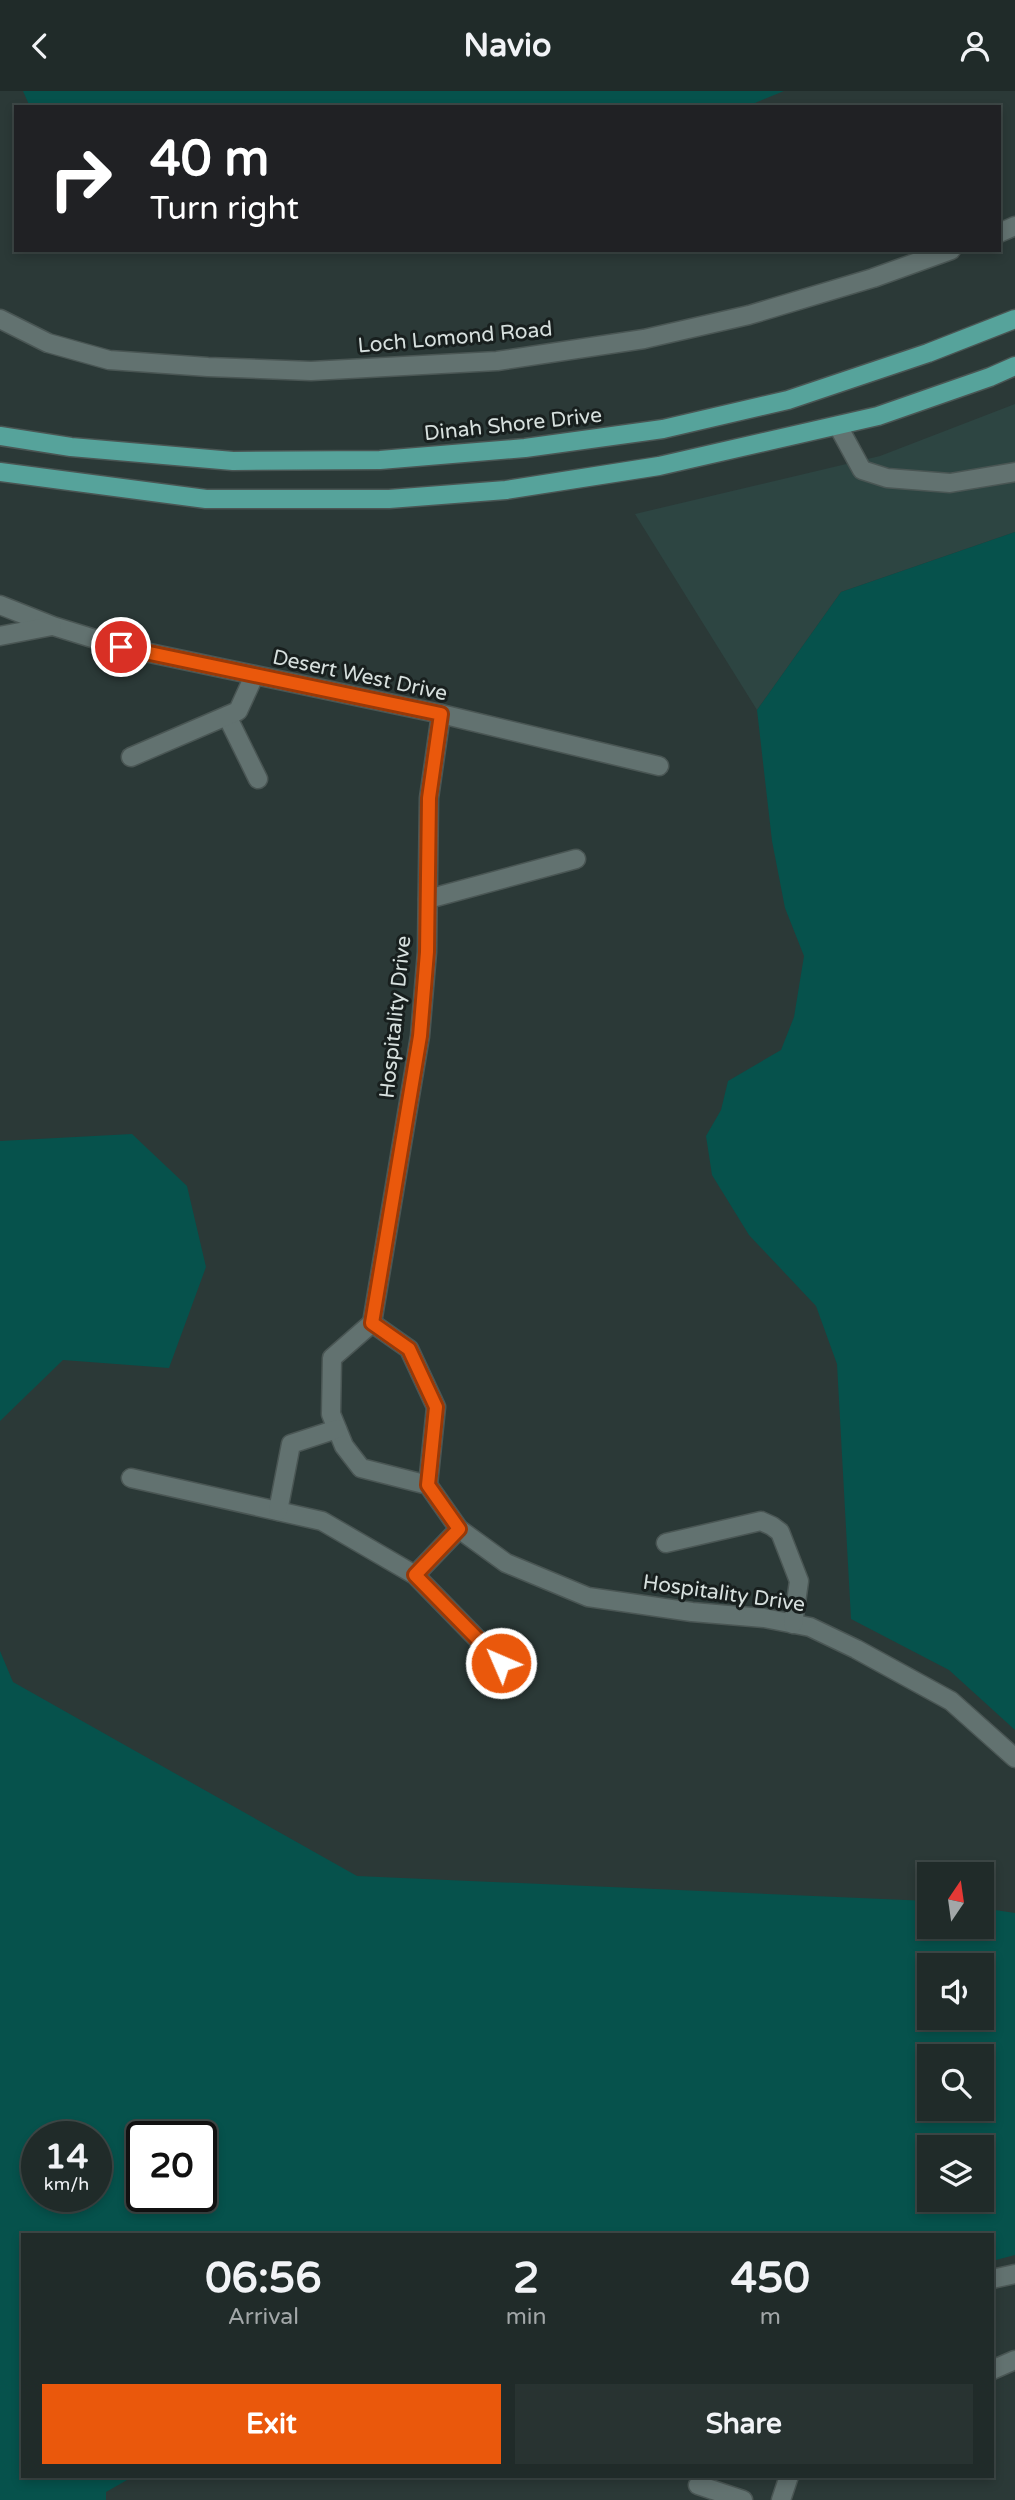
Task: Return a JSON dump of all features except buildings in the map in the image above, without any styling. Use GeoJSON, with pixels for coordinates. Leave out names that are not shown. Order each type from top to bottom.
{"type":"FeatureCollection","features":[{"type":"Feature","properties":{"kind":"main road","name":"Dinah Shore Drive"},"geometry":{"type":"LineString","coordinates":[[0,436],[71,447],[233,461],[380,460],[525,448],[663,429],[788,400],[928,353],[1015,319]]}},
{"type":"Feature","properties":{"kind":"main road"},"geometry":{"type":"LineString","coordinates":[[0,472],[205,499],[389,499],[506,490],[646,468],[838,426],[878,416],[1015,366]]}},
{"type":"Feature","properties":{"kind":"street","name":"Loch Lomond Road"},"geometry":{"type":"LineString","coordinates":[[0,319],[48,343],[109,359],[208,367],[311,371],[483,362],[644,339],[749,315],[873,278],[944,252]]}},
{"type":"Feature","properties":{"kind":"street"},"geometry":{"type":"LineString","coordinates":[[838,426],[862,470],[887,478],[950,483],[1015,472]]}},
{"type":"Feature","properties":{"kind":"street","name":"Desert West Drive"},"geometry":{"type":"LineString","coordinates":[[0,605],[53,626],[121,647],[441,714],[659,766]]}},
{"type":"Feature","properties":{"kind":"street","name":"Desert West Drive"},"geometry":{"type":"LineString","coordinates":[[0,636],[53,626]]}},
{"type":"Feature","properties":{"kind":"street"},"geometry":{"type":"LineString","coordinates":[[131,757],[238,711],[254,676]]}},
{"type":"Feature","properties":{"kind":"street","name":"Hospitality Drive"},"geometry":{"type":"LineString","coordinates":[[372,1323],[420,1036],[427,952],[429,798],[441,714]]}},
{"type":"Feature","properties":{"kind":"street"},"geometry":{"type":"LineString","coordinates":[[227,716],[258,779]]}},
{"type":"Feature","properties":{"kind":"street"},"geometry":{"type":"LineString","coordinates":[[428,899],[576,859]]}},
{"type":"Feature","properties":{"kind":"street"},"geometry":{"type":"LineString","coordinates":[[372,1323],[409,1349],[436,1407],[428,1485],[361,1468],[344,1446],[331,1414],[332,1358],[372,1323]]}},
{"type":"Feature","properties":{"kind":"street"},"geometry":{"type":"LineString","coordinates":[[278,1511],[290,1444],[337,1429]]}},
{"type":"Feature","properties":{"kind":"street"},"geometry":{"type":"LineString","coordinates":[[131,1478],[322,1521],[415,1575],[501,1663]]}},
{"type":"Feature","properties":{"kind":"street","name":"Hospitality Drive"},"geometry":{"type":"LineString","coordinates":[[428,1485],[459,1529],[506,1563],[588,1597],[692,1612],[764,1618],[810,1627],[951,1701],[1015,1758]]}},
{"type":"Feature","properties":{"kind":"street"},"geometry":{"type":"LineString","coordinates":[[666,1543],[761,1521],[772,1526],[780,1532],[799,1581],[793,1624]]}},
{"type":"Feature","properties":{"kind":"street"},"geometry":{"type":"LineString","coordinates":[[415,1575],[459,1529]]}},
{"type":"Feature","properties":{"kind":"street"},"geometry":{"type":"LineString","coordinates":[[994,2279],[1015,2274]]}},
{"type":"Feature","properties":{"kind":"street"},"geometry":{"type":"LineString","coordinates":[[994,2369],[1015,2360]]}},
{"type":"Feature","properties":{"kind":"street"},"geometry":{"type":"LineString","coordinates":[[781,2500],[788,2478]]}},
{"type":"Feature","properties":{"kind":"street"},"geometry":{"type":"LineString","coordinates":[[697,2487],[743,2500]]}},
{"type":"Feature","properties":{"kind":"shaded area"},"geometry":{"type":"Polygon","coordinates":[[[23,91],[784,91],[750,105],[29,105],[23,91]]]}},
{"type":"Feature","properties":{"kind":"shaded area"},"geometry":{"type":"Polygon","coordinates":[[[1015,404],[1015,532],[841,592],[757,710],[635,514],[880,456],[1015,404]]]}},
{"type":"Feature","properties":{"kind":"shaded area"},"geometry":{"type":"Polygon","coordinates":[[[1015,532],[1015,1730],[949,1670],[851,1619],[837,1364],[816,1306],[749,1235],[712,1175],[706,1136],[721,1110],[728,1081],[781,1050],[794,1017],[804,956],[785,908],[772,841],[757,710],[841,592],[1015,532]]]}},
{"type":"Feature","properties":{"kind":"shaded area"},"geometry":{"type":"Polygon","coordinates":[[[132,1134],[187,1186],[206,1267],[169,1368],[63,1360],[0,1421],[0,1141],[132,1134]]]}},
{"type":"Feature","properties":{"kind":"shaded area"},"geometry":{"type":"Polygon","coordinates":[[[0,1651],[13,1682],[357,1876],[917,1900],[917,1939],[994,1939],[994,1910],[1015,1913],[1015,2255],[994,2260],[994,2233],[21,2233],[21,2478],[130,2478],[106,2492],[106,2500],[0,2500],[0,1651]]]}},
{"type":"Feature","properties":{"kind":"route"},"geometry":{"type":"LineString","coordinates":[[121,647],[441,714],[429,798],[427,952],[420,1036],[372,1323],[409,1349],[436,1407],[428,1485],[459,1529],[415,1575],[501,1663]]}}]}
